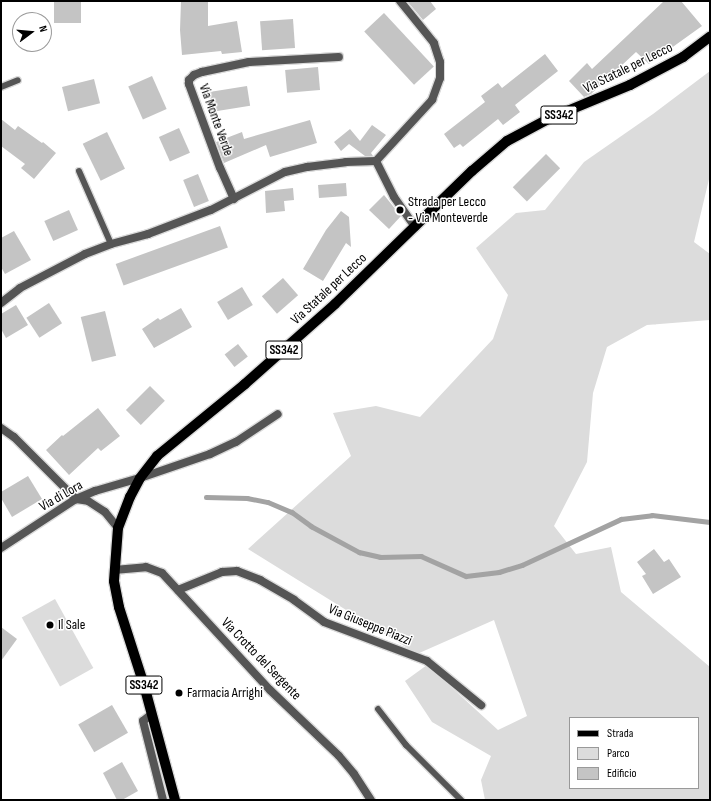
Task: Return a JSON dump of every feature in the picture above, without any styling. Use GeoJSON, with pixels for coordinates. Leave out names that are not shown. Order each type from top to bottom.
{"type":"FeatureCollection","features":[{"type":"Feature","properties":{"kind":"main road","name":"Via Statale per Lecco"},"geometry":{"type":"LineString","coordinates":[[175,800],[114,581],[118,528],[130,497],[140,478],[157,456],[245,384],[324,314],[472,171],[507,141],[548,119],[630,85],[683,57],[710,37]]}},
{"type":"Feature","properties":{"kind":"street"},"geometry":{"type":"LineString","coordinates":[[1,303],[20,288],[85,254],[111,244],[148,234],[234,200],[285,172],[346,162],[376,162],[432,100],[440,78],[440,62],[434,43],[400,1]]}},
{"type":"Feature","properties":{"kind":"street","name":"Via Monte Verde"},"geometry":{"type":"LineString","coordinates":[[234,200],[220,168],[189,80],[194,75],[202,72],[249,62],[339,57]]}},
{"type":"Feature","properties":{"kind":"street"},"geometry":{"type":"LineString","coordinates":[[376,162],[394,197],[414,227]]}},
{"type":"Feature","properties":{"kind":"street","name":"Via di Lora"},"geometry":{"type":"LineString","coordinates":[[1,548],[76,500],[95,491],[140,478],[223,448],[236,442],[278,414]]}},
{"type":"Feature","properties":{"kind":"street"},"geometry":{"type":"LineString","coordinates":[[1,428],[14,437],[76,500],[88,501],[105,512],[118,528]]}},
{"type":"Feature","properties":{"kind":"street","name":"Via Crotto del Sergente"},"geometry":{"type":"LineString","coordinates":[[114,570],[146,567],[162,573],[270,690],[339,756],[354,774],[371,800]]}},
{"type":"Feature","properties":{"kind":"street","name":"Via Giuseppe Piazzi"},"geometry":{"type":"LineString","coordinates":[[178,590],[222,572],[237,571],[260,580],[294,600],[324,622],[428,661],[481,705]]}},
{"type":"Feature","properties":{"kind":"street"},"geometry":{"type":"LineString","coordinates":[[152,714],[143,721],[163,800]]}},
{"type":"Feature","properties":{"kind":"lane"},"geometry":{"type":"LineString","coordinates":[[1,87],[18,80]]}},
{"type":"Feature","properties":{"kind":"lane"},"geometry":{"type":"LineString","coordinates":[[79,171],[111,244]]}},
{"type":"Feature","properties":{"kind":"lane"},"geometry":{"type":"LineString","coordinates":[[378,709],[406,745],[462,800]]}},
{"type":"Feature","properties":{"kind":"green space"},"geometry":{"type":"Polygon","coordinates":[[[710,71],[710,175],[694,242],[710,254],[710,320],[647,325],[607,347],[593,393],[587,462],[554,526],[576,554],[611,547],[621,592],[710,667],[710,800],[485,800],[481,780],[491,756],[432,722],[405,681],[427,665],[498,730],[527,716],[494,620],[417,654],[248,549],[351,456],[333,413],[376,406],[420,417],[493,339],[508,295],[476,248],[516,213],[545,210],[584,162],[653,114],[710,71]]]}},
{"type":"Feature","properties":{"kind":"green space"},"geometry":{"type":"Polygon","coordinates":[[[55,599],[93,668],[60,687],[22,617],[55,599]]]}},
{"type":"Feature","properties":{"kind":"building"},"geometry":{"type":"Polygon","coordinates":[[[54,1],[81,1],[81,23],[54,23],[54,1]]]}},
{"type":"Feature","properties":{"kind":"building"},"geometry":{"type":"Polygon","coordinates":[[[181,1],[208,1],[208,26],[237,21],[242,52],[222,54],[221,51],[182,55],[180,30],[181,1]]]}},
{"type":"Feature","properties":{"kind":"building"},"geometry":{"type":"Polygon","coordinates":[[[407,1],[430,1],[436,9],[423,20],[407,1]]]}},
{"type":"Feature","properties":{"kind":"building"},"geometry":{"type":"Polygon","coordinates":[[[664,1],[681,1],[702,26],[649,64],[636,52],[591,94],[584,97],[569,81],[587,63],[592,69],[664,1]]]}},
{"type":"Feature","properties":{"kind":"building"},"geometry":{"type":"Polygon","coordinates":[[[384,13],[434,66],[414,85],[364,31],[384,13]]]}},
{"type":"Feature","properties":{"kind":"building"},"geometry":{"type":"Polygon","coordinates":[[[293,19],[295,48],[262,50],[260,21],[293,19]]]}},
{"type":"Feature","properties":{"kind":"building"},"geometry":{"type":"Polygon","coordinates":[[[545,54],[558,71],[515,105],[520,112],[503,125],[498,119],[463,147],[460,144],[454,148],[444,134],[485,102],[481,96],[498,83],[502,88],[545,54]]]}},
{"type":"Feature","properties":{"kind":"building"},"geometry":{"type":"Polygon","coordinates":[[[318,67],[320,90],[287,93],[285,70],[318,67]]]}},
{"type":"Feature","properties":{"kind":"building"},"geometry":{"type":"Polygon","coordinates":[[[152,76],[167,109],[143,119],[128,87],[152,76]]]}},
{"type":"Feature","properties":{"kind":"building"},"geometry":{"type":"Polygon","coordinates":[[[94,79],[100,103],[68,111],[62,87],[94,79]]]}},
{"type":"Feature","properties":{"kind":"building"},"geometry":{"type":"Polygon","coordinates":[[[247,86],[250,106],[213,112],[209,92],[247,86]]]}},
{"type":"Feature","properties":{"kind":"building"},"geometry":{"type":"Polygon","coordinates":[[[1,119],[15,130],[18,126],[42,143],[43,142],[56,153],[34,179],[21,168],[25,164],[1,146],[1,119]]]}},
{"type":"Feature","properties":{"kind":"building"},"geometry":{"type":"Polygon","coordinates":[[[310,120],[317,143],[270,157],[266,145],[224,163],[216,142],[242,132],[244,139],[310,120]]]}},
{"type":"Feature","properties":{"kind":"building"},"geometry":{"type":"Polygon","coordinates":[[[372,125],[386,135],[371,153],[373,156],[365,156],[349,144],[341,151],[334,142],[350,129],[360,141],[372,125]]]}},
{"type":"Feature","properties":{"kind":"building"},"geometry":{"type":"Polygon","coordinates":[[[179,128],[190,153],[170,162],[159,137],[179,128]]]}},
{"type":"Feature","properties":{"kind":"building"},"geometry":{"type":"Polygon","coordinates":[[[107,132],[125,169],[101,181],[83,144],[107,132]]]}},
{"type":"Feature","properties":{"kind":"building"},"geometry":{"type":"Polygon","coordinates":[[[546,154],[560,168],[527,201],[513,187],[546,154]]]}},
{"type":"Feature","properties":{"kind":"building"},"geometry":{"type":"Polygon","coordinates":[[[198,174],[209,201],[194,207],[183,180],[198,174]]]}},
{"type":"Feature","properties":{"kind":"building"},"geometry":{"type":"Polygon","coordinates":[[[346,183],[347,196],[319,198],[318,185],[346,183]]]}},
{"type":"Feature","properties":{"kind":"building"},"geometry":{"type":"Polygon","coordinates":[[[293,188],[294,200],[284,201],[285,211],[266,213],[265,191],[293,188]]]}},
{"type":"Feature","properties":{"kind":"building"},"geometry":{"type":"Polygon","coordinates":[[[384,195],[401,216],[389,229],[369,210],[384,195]]]}},
{"type":"Feature","properties":{"kind":"building"},"geometry":{"type":"Polygon","coordinates":[[[69,210],[78,230],[53,241],[44,221],[69,210]]]}},
{"type":"Feature","properties":{"kind":"building"},"geometry":{"type":"Polygon","coordinates":[[[341,211],[349,217],[351,247],[346,243],[323,281],[303,269],[326,230],[341,211]]]}},
{"type":"Feature","properties":{"kind":"building"},"geometry":{"type":"Polygon","coordinates":[[[220,226],[228,248],[124,286],[116,264],[220,226]]]}},
{"type":"Feature","properties":{"kind":"building"},"geometry":{"type":"Polygon","coordinates":[[[14,231],[31,260],[5,274],[1,267],[1,238],[14,231]]]}},
{"type":"Feature","properties":{"kind":"building"},"geometry":{"type":"Polygon","coordinates":[[[283,278],[298,295],[277,314],[262,296],[283,278]]]}},
{"type":"Feature","properties":{"kind":"building"},"geometry":{"type":"Polygon","coordinates":[[[242,287],[253,305],[228,320],[217,302],[242,287]]]}},
{"type":"Feature","properties":{"kind":"building"},"geometry":{"type":"Polygon","coordinates":[[[49,303],[62,323],[39,338],[26,318],[49,303]]]}},
{"type":"Feature","properties":{"kind":"building"},"geometry":{"type":"Polygon","coordinates":[[[16,305],[28,325],[6,338],[1,329],[1,314],[16,305]]]}},
{"type":"Feature","properties":{"kind":"building"},"geometry":{"type":"Polygon","coordinates":[[[181,308],[192,327],[154,348],[142,329],[158,318],[160,320],[181,308]]]}},
{"type":"Feature","properties":{"kind":"building"},"geometry":{"type":"Polygon","coordinates":[[[105,311],[116,356],[92,362],[81,317],[105,311]]]}},
{"type":"Feature","properties":{"kind":"building"},"geometry":{"type":"Polygon","coordinates":[[[238,344],[248,357],[234,367],[225,354],[238,344]]]}},
{"type":"Feature","properties":{"kind":"building"},"geometry":{"type":"Polygon","coordinates":[[[150,386],[165,401],[141,425],[126,410],[150,386]]]}},
{"type":"Feature","properties":{"kind":"building"},"geometry":{"type":"Polygon","coordinates":[[[98,408],[120,436],[101,451],[98,448],[69,475],[46,450],[62,435],[63,436],[98,408]]]}},
{"type":"Feature","properties":{"kind":"building"},"geometry":{"type":"Polygon","coordinates":[[[28,476],[42,499],[12,517],[1,498],[1,492],[28,476]]]}},
{"type":"Feature","properties":{"kind":"building"},"geometry":{"type":"Polygon","coordinates":[[[654,549],[664,562],[669,559],[681,577],[653,594],[642,576],[646,574],[637,562],[654,549]]]}},
{"type":"Feature","properties":{"kind":"building"},"geometry":{"type":"Polygon","coordinates":[[[1,627],[17,639],[1,661],[1,627]]]}},
{"type":"Feature","properties":{"kind":"building"},"geometry":{"type":"Polygon","coordinates":[[[112,705],[128,733],[94,752],[78,724],[112,705]]]}},
{"type":"Feature","properties":{"kind":"building"},"geometry":{"type":"Polygon","coordinates":[[[122,762],[138,791],[122,800],[117,800],[103,773],[122,762]]]}},
{"type":"Feature","properties":{"kind":"waterway"},"geometry":{"type":"LineString","coordinates":[[206,497],[247,498],[268,502],[292,512],[311,526],[359,552],[380,557],[421,556],[466,576],[499,572],[522,565],[621,519],[652,515],[710,522]]}},
{"type":"Feature","properties":{"kind":"place","name":"Strada per Lecco - Via Monteverde"},"geometry":{"type":"Point","coordinates":[400,210]}},
{"type":"Feature","properties":{"kind":"place","name":"Il Sale"},"geometry":{"type":"Point","coordinates":[50,625]}},
{"type":"Feature","properties":{"kind":"place","name":"Farmacia Arrighi"},"geometry":{"type":"Point","coordinates":[179,693]}}]}
